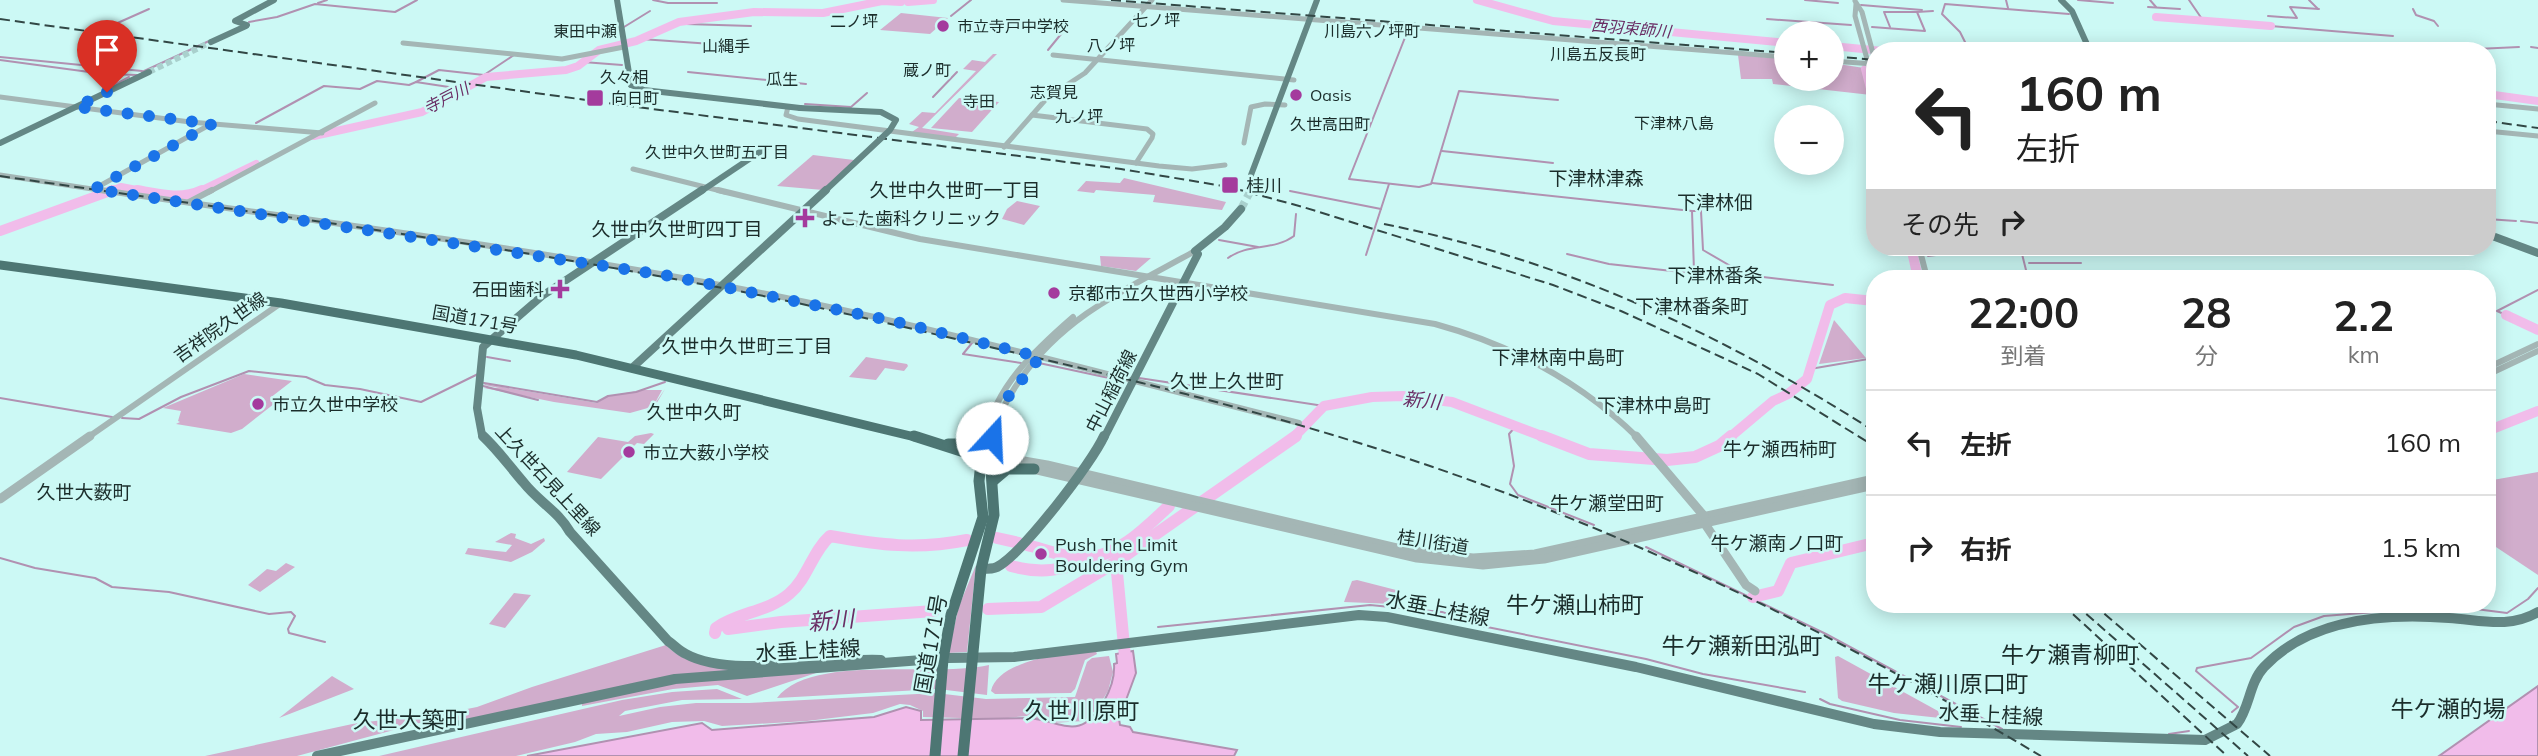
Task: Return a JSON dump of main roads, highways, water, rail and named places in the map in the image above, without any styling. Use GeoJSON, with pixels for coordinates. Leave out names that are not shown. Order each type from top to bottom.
{"type":"FeatureCollection","features":[{"type":"Feature","properties":{"kind":"highway","name":"国道171号"},"geometry":{"type":"LineString","coordinates":[[0,265],[281,303],[492,340],[632,368],[986,456],[981,530],[951,615],[942,662],[935,756]]}},
{"type":"Feature","properties":{"kind":"highway"},"geometry":{"type":"LineString","coordinates":[[937,443],[972,444],[985,435]]}},
{"type":"Feature","properties":{"kind":"highway"},"geometry":{"type":"LineString","coordinates":[[963,756],[981,569],[994,516],[993,480],[986,456]]}},
{"type":"Feature","properties":{"kind":"highway"},"geometry":{"type":"LineString","coordinates":[[993,480],[1002,469],[1008,467],[1034,469]]}},
{"type":"Feature","properties":{"kind":"main road"},"geometry":{"type":"LineString","coordinates":[[211,42],[247,25],[235,21],[274,0]]}},
{"type":"Feature","properties":{"kind":"main road"},"geometry":{"type":"LineString","coordinates":[[617,0],[628,87],[788,107],[875,111],[890,114],[896,120],[890,130],[632,368]]}},
{"type":"Feature","properties":{"kind":"main road"},"geometry":{"type":"LineString","coordinates":[[1254,175],[1320,0]]}},
{"type":"Feature","properties":{"kind":"main road"},"geometry":{"type":"LineString","coordinates":[[2061,0],[2072,11],[2086,42]]}},
{"type":"Feature","properties":{"kind":"main road"},"geometry":{"type":"LineString","coordinates":[[0,143],[149,72]]}},
{"type":"Feature","properties":{"kind":"main road","name":"上久世石見上里線"},"geometry":{"type":"LineString","coordinates":[[767,147],[542,296],[483,347],[477,416],[482,435],[498,450],[525,485],[564,522],[570,532],[680,653],[720,664],[873,659],[893,662]]}},
{"type":"Feature","properties":{"kind":"main road","name":"中山稲荷線"},"geometry":{"type":"LineString","coordinates":[[981,569],[996,568],[1024,543],[1079,477],[1104,441],[1132,380],[1152,347],[1182,281],[1198,254],[1193,250],[1225,227],[1238,208]]}},
{"type":"Feature","properties":{"kind":"main road"},"geometry":{"type":"LineString","coordinates":[[2498,238],[2538,253]]}},
{"type":"Feature","properties":{"kind":"main road","name":"水垂上桂線"},"geometry":{"type":"LineString","coordinates":[[317,756],[629,686],[675,679],[893,662],[971,661],[1286,623],[1375,616],[1646,669],[1874,724],[1940,732],[2205,740],[2225,734],[2239,724],[2259,674],[2296,642],[2319,630],[2368,621],[2439,617],[2508,623],[2529,619],[2538,612]]}},
{"type":"Feature","properties":{"kind":"waterway"},"geometry":{"type":"LineString","coordinates":[[318,3],[327,0]]}},
{"type":"Feature","properties":{"kind":"waterway"},"geometry":{"type":"LineString","coordinates":[[249,22],[277,17],[315,4],[395,12],[417,0]]}},
{"type":"Feature","properties":{"kind":"waterway"},"geometry":{"type":"LineString","coordinates":[[653,0],[668,3],[717,3]]}},
{"type":"Feature","properties":{"kind":"waterway","name":"寺戸川"},"geometry":{"type":"LineString","coordinates":[[874,0],[882,1]]}},
{"type":"Feature","properties":{"kind":"waterway","name":"寺戸川"},"geometry":{"type":"LineString","coordinates":[[908,2],[933,0]]}},
{"type":"Feature","properties":{"kind":"waterway"},"geometry":{"type":"LineString","coordinates":[[951,16],[971,0]]}},
{"type":"Feature","properties":{"kind":"waterway","name":"西羽束師川"},"geometry":{"type":"LineString","coordinates":[[1477,0],[1553,21],[1774,42]]}},
{"type":"Feature","properties":{"kind":"waterway"},"geometry":{"type":"LineString","coordinates":[[1805,0],[1838,3]]}},
{"type":"Feature","properties":{"kind":"waterway"},"geometry":{"type":"LineString","coordinates":[[2006,0],[2008,8]]}},
{"type":"Feature","properties":{"kind":"waterway"},"geometry":{"type":"LineString","coordinates":[[2078,0],[2113,3]]}},
{"type":"Feature","properties":{"kind":"waterway"},"geometry":{"type":"LineString","coordinates":[[2150,0],[2156,7]]}},
{"type":"Feature","properties":{"kind":"waterway"},"geometry":{"type":"LineString","coordinates":[[2189,0],[2202,19]]}},
{"type":"Feature","properties":{"kind":"waterway"},"geometry":{"type":"LineString","coordinates":[[2309,0],[2318,9]]}},
{"type":"Feature","properties":{"kind":"waterway","name":"寺戸川"},"geometry":{"type":"LineString","coordinates":[[314,136],[422,112],[486,77],[566,70],[578,66],[599,50],[636,41],[679,22],[754,12],[823,13],[882,1],[901,2]]}},
{"type":"Feature","properties":{"kind":"waterway"},"geometry":{"type":"LineString","coordinates":[[1965,42],[1960,32],[1942,14],[1945,4],[2069,14]]}},
{"type":"Feature","properties":{"kind":"waterway"},"geometry":{"type":"LineString","coordinates":[[1861,5],[1922,10]]}},
{"type":"Feature","properties":{"kind":"waterway"},"geometry":{"type":"LineString","coordinates":[[2148,7],[2180,9]]}},
{"type":"Feature","properties":{"kind":"waterway"},"geometry":{"type":"LineString","coordinates":[[2268,16],[2297,18],[2290,7],[2318,9]]}},
{"type":"Feature","properties":{"kind":"waterway"},"geometry":{"type":"LineString","coordinates":[[104,29],[149,9]]}},
{"type":"Feature","properties":{"kind":"waterway"},"geometry":{"type":"LineString","coordinates":[[2413,9],[2416,15],[2434,21],[2438,26]]}},
{"type":"Feature","properties":{"kind":"waterway"},"geometry":{"type":"LineString","coordinates":[[624,27],[650,11]]}},
{"type":"Feature","properties":{"kind":"waterway"},"geometry":{"type":"LineString","coordinates":[[1917,12],[1933,11]]}},
{"type":"Feature","properties":{"kind":"waterway"},"geometry":{"type":"LineString","coordinates":[[1890,27],[1884,12],[1917,12]]}},
{"type":"Feature","properties":{"kind":"waterway"},"geometry":{"type":"LineString","coordinates":[[1872,27],[1925,31],[1917,12]]}},
{"type":"Feature","properties":{"kind":"waterway"},"geometry":{"type":"LineString","coordinates":[[2156,17],[2271,26]]}},
{"type":"Feature","properties":{"kind":"waterway"},"geometry":{"type":"LineString","coordinates":[[1767,19],[1851,25]]}},
{"type":"Feature","properties":{"kind":"waterway"},"geometry":{"type":"LineString","coordinates":[[2192,20],[2200,20]]}},
{"type":"Feature","properties":{"kind":"waterway"},"geometry":{"type":"LineString","coordinates":[[1014,21],[1065,26]]}},
{"type":"Feature","properties":{"kind":"waterway"},"geometry":{"type":"LineString","coordinates":[[686,24],[751,26]]}},
{"type":"Feature","properties":{"kind":"waterway"},"geometry":{"type":"LineString","coordinates":[[2271,26],[2393,36]]}},
{"type":"Feature","properties":{"kind":"waterway"},"geometry":{"type":"LineString","coordinates":[[1048,50],[1066,28]]}},
{"type":"Feature","properties":{"kind":"waterway"},"geometry":{"type":"LineString","coordinates":[[1406,35],[1349,179],[1419,187],[1431,184],[1459,91],[1558,100]]}},
{"type":"Feature","properties":{"kind":"waterway"},"geometry":{"type":"LineString","coordinates":[[641,39],[726,45]]}},
{"type":"Feature","properties":{"kind":"waterway"},"geometry":{"type":"LineString","coordinates":[[142,72],[209,41]]}},
{"type":"Feature","properties":{"kind":"waterway","name":"西羽束師川"},"geometry":{"type":"LineString","coordinates":[[1844,47],[1866,49]]}},
{"type":"Feature","properties":{"kind":"waterway"},"geometry":{"type":"LineString","coordinates":[[2496,48],[2519,47]]}},
{"type":"Feature","properties":{"kind":"waterway"},"geometry":{"type":"LineString","coordinates":[[2531,47],[2538,48]]}},
{"type":"Feature","properties":{"kind":"waterway"},"geometry":{"type":"LineString","coordinates":[[416,82],[439,70],[484,75],[514,55]]}},
{"type":"Feature","properties":{"kind":"waterway"},"geometry":{"type":"LineString","coordinates":[[0,57],[142,71]]}},
{"type":"Feature","properties":{"kind":"waterway"},"geometry":{"type":"LineString","coordinates":[[0,60],[104,74],[137,75]]}},
{"type":"Feature","properties":{"kind":"waterway"},"geometry":{"type":"LineString","coordinates":[[583,62],[622,65]]}},
{"type":"Feature","properties":{"kind":"waterway","name":"新川"},"geometry":{"type":"LineString","coordinates":[[1865,69],[1866,73]]}},
{"type":"Feature","properties":{"kind":"waterway"},"geometry":{"type":"LineString","coordinates":[[688,72],[806,84]]}},
{"type":"Feature","properties":{"kind":"waterway"},"geometry":{"type":"LineString","coordinates":[[933,97],[957,72]]}},
{"type":"Feature","properties":{"kind":"waterway"},"geometry":{"type":"LineString","coordinates":[[109,88],[129,77]]}},
{"type":"Feature","properties":{"kind":"waterway"},"geometry":{"type":"LineString","coordinates":[[256,123],[324,86],[360,89],[377,81],[409,85],[416,82]]}},
{"type":"Feature","properties":{"kind":"waterway"},"geometry":{"type":"LineString","coordinates":[[416,82],[462,89]]}},
{"type":"Feature","properties":{"kind":"waterway"},"geometry":{"type":"LineString","coordinates":[[805,104],[851,107],[867,93]]}},
{"type":"Feature","properties":{"kind":"waterway","name":"西羽束師川"},"geometry":{"type":"LineString","coordinates":[[2496,95],[2538,101]]}},
{"type":"Feature","properties":{"kind":"waterway"},"geometry":{"type":"LineString","coordinates":[[1442,151],[1553,163]]}},
{"type":"Feature","properties":{"kind":"waterway","name":"寺戸川"},"geometry":{"type":"LineString","coordinates":[[198,192],[256,164]]}},
{"type":"Feature","properties":{"kind":"waterway"},"geometry":{"type":"LineString","coordinates":[[1432,183],[1692,211],[1694,271],[1690,273],[1609,264],[1567,254]]}},
{"type":"Feature","properties":{"kind":"waterway"},"geometry":{"type":"LineString","coordinates":[[1381,209],[1389,184]]}},
{"type":"Feature","properties":{"kind":"waterway","name":"寺戸川"},"geometry":{"type":"LineString","coordinates":[[109,192],[121,187],[147,192]]}},
{"type":"Feature","properties":{"kind":"waterway","name":"寺戸川"},"geometry":{"type":"LineString","coordinates":[[0,231],[113,190]]}},
{"type":"Feature","properties":{"kind":"waterway","name":"寺戸川"},"geometry":{"type":"LineString","coordinates":[[137,190],[178,195],[202,190]]}},
{"type":"Feature","properties":{"kind":"waterway"},"geometry":{"type":"LineString","coordinates":[[1290,191],[1381,209]]}},
{"type":"Feature","properties":{"kind":"waterway"},"geometry":{"type":"LineString","coordinates":[[1366,255],[1381,209]]}},
{"type":"Feature","properties":{"kind":"waterway"},"geometry":{"type":"LineString","coordinates":[[1693,211],[1701,211],[1703,250],[1746,275],[1833,285]]}},
{"type":"Feature","properties":{"kind":"waterway"},"geometry":{"type":"LineString","coordinates":[[1228,258],[1244,250],[1278,244],[1294,236],[1296,214]]}},
{"type":"Feature","properties":{"kind":"waterway"},"geometry":{"type":"LineString","coordinates":[[2496,220],[2516,221]]}},
{"type":"Feature","properties":{"kind":"waterway"},"geometry":{"type":"LineString","coordinates":[[2521,221],[2538,223]]}},
{"type":"Feature","properties":{"kind":"waterway"},"geometry":{"type":"LineString","coordinates":[[1219,240],[1258,247]]}},
{"type":"Feature","properties":{"kind":"waterway","name":"新川"},"geometry":{"type":"LineString","coordinates":[[1913,256],[1916,270]]}},
{"type":"Feature","properties":{"kind":"waterway"},"geometry":{"type":"LineString","coordinates":[[2022,256],[2026,270]]}},
{"type":"Feature","properties":{"kind":"waterway"},"geometry":{"type":"LineString","coordinates":[[2029,263],[2081,263]]}},
{"type":"Feature","properties":{"kind":"waterway"},"geometry":{"type":"LineString","coordinates":[[2506,315],[2497,311],[2538,290]]}},
{"type":"Feature","properties":{"kind":"waterway","name":"新川"},"geometry":{"type":"LineString","coordinates":[[1729,438],[1773,401],[1788,394],[1807,379],[1830,305],[1845,298],[1866,300]]}},
{"type":"Feature","properties":{"kind":"waterway"},"geometry":{"type":"LineString","coordinates":[[2506,315],[2538,330]]}},
{"type":"Feature","properties":{"kind":"waterway"},"geometry":{"type":"LineString","coordinates":[[972,343],[963,354],[1021,363]]}},
{"type":"Feature","properties":{"kind":"waterway"},"geometry":{"type":"LineString","coordinates":[[487,357],[510,361]]}},
{"type":"Feature","properties":{"kind":"waterway"},"geometry":{"type":"LineString","coordinates":[[1810,369],[1866,359]]}},
{"type":"Feature","properties":{"kind":"waterway"},"geometry":{"type":"LineString","coordinates":[[1039,363],[1109,378]]}},
{"type":"Feature","properties":{"kind":"waterway"},"geometry":{"type":"LineString","coordinates":[[122,418],[139,419],[181,397],[249,371],[306,377],[325,385],[360,389],[421,402],[478,374]]}},
{"type":"Feature","properties":{"kind":"waterway"},"geometry":{"type":"LineString","coordinates":[[1139,378],[1324,406]]}},
{"type":"Feature","properties":{"kind":"waterway"},"geometry":{"type":"LineString","coordinates":[[484,383],[597,402],[608,396],[636,392],[665,382]]}},
{"type":"Feature","properties":{"kind":"waterway"},"geometry":{"type":"LineString","coordinates":[[483,386],[538,400]]}},
{"type":"Feature","properties":{"kind":"waterway","name":"新川"},"geometry":{"type":"LineString","coordinates":[[1293,438],[1324,406],[1372,397],[1403,396],[1452,402],[1547,438]]}},
{"type":"Feature","properties":{"kind":"waterway"},"geometry":{"type":"LineString","coordinates":[[0,398],[112,417]]}},
{"type":"Feature","properties":{"kind":"waterway"},"geometry":{"type":"LineString","coordinates":[[2496,427],[2538,411]]}},
{"type":"Feature","properties":{"kind":"waterway"},"geometry":{"type":"LineString","coordinates":[[1515,427],[1509,434],[1514,466],[1510,484],[1518,495],[1594,525]]}},
{"type":"Feature","properties":{"kind":"waterway","name":"新川"},"geometry":{"type":"LineString","coordinates":[[1116,562],[1296,436]]}},
{"type":"Feature","properties":{"kind":"waterway","name":"新川"},"geometry":{"type":"LineString","coordinates":[[1542,436],[1589,454],[1667,460],[1695,457],[1719,446],[1731,436]]}},
{"type":"Feature","properties":{"kind":"waterway"},"geometry":{"type":"LineString","coordinates":[[1027,545],[1076,557],[1103,554],[1134,537],[1169,506]]}},
{"type":"Feature","properties":{"kind":"waterway"},"geometry":{"type":"LineString","coordinates":[[715,633],[716,628],[734,618],[772,605],[789,594],[830,536],[898,545],[932,545],[967,540]]}},
{"type":"Feature","properties":{"kind":"waterway"},"geometry":{"type":"LineString","coordinates":[[997,538],[1019,543]]}},
{"type":"Feature","properties":{"kind":"waterway"},"geometry":{"type":"LineString","coordinates":[[1753,597],[1778,591],[1791,563],[1866,545]]}},
{"type":"Feature","properties":{"kind":"waterway"},"geometry":{"type":"LineString","coordinates":[[1646,547],[1826,634],[2002,729]]}},
{"type":"Feature","properties":{"kind":"waterway"},"geometry":{"type":"LineString","coordinates":[[0,558],[35,568],[95,578],[112,587],[169,592],[269,614],[291,612],[295,616],[288,629],[289,633],[325,642]]}},
{"type":"Feature","properties":{"kind":"waterway"},"geometry":{"type":"LineString","coordinates":[[1011,566],[1052,570],[1091,558]]}},
{"type":"Feature","properties":{"kind":"waterway","name":"新川"},"geometry":{"type":"LineString","coordinates":[[988,609],[1041,607],[1116,562]]}},
{"type":"Feature","properties":{"kind":"waterway"},"geometry":{"type":"LineString","coordinates":[[1116,562],[1126,667]]}},
{"type":"Feature","properties":{"kind":"waterway"},"geometry":{"type":"LineString","coordinates":[[2496,612],[2507,613],[2528,599],[2538,588]]}},
{"type":"Feature","properties":{"kind":"waterway"},"geometry":{"type":"LineString","coordinates":[[1158,627],[1370,605],[1442,612],[1482,626],[1646,659],[1703,674],[1805,692]]}},
{"type":"Feature","properties":{"kind":"waterway","name":"新川"},"geometry":{"type":"LineString","coordinates":[[728,629],[781,622],[934,611]]}},
{"type":"Feature","properties":{"kind":"waterway"},"geometry":{"type":"LineString","coordinates":[[2232,712],[2238,707],[2196,671],[2197,668],[2251,658],[2294,627],[2324,616],[2362,613]]}},
{"type":"Feature","properties":{"kind":"waterway"},"geometry":{"type":"LineString","coordinates":[[1820,699],[1830,704],[1900,720],[1961,727]]}},
{"type":"Feature","properties":{"kind":"waterway"},"geometry":{"type":"LineString","coordinates":[[2169,734],[2189,731]]}},
{"type":"Feature","properties":{"kind":"tunnel"},"geometry":{"type":"LineString","coordinates":[[149,72],[211,42]]}},
{"type":"Feature","properties":{"kind":"tunnel"},"geometry":{"type":"LineString","coordinates":[[1250,191],[1258,175]]}},
{"type":"Feature","properties":{"kind":"tunnel"},"geometry":{"type":"LineString","coordinates":[[1241,209],[1250,191]]}},
{"type":"Feature","properties":{"kind":"railway"},"geometry":{"type":"LineString","coordinates":[[1111,0],[1774,52]]}},
{"type":"Feature","properties":{"kind":"railway"},"geometry":{"type":"LineString","coordinates":[[0,19],[637,107],[1121,169],[1229,187],[1303,207],[1553,285],[1621,311],[1758,374],[1866,441]]}},
{"type":"Feature","properties":{"kind":"railway"},"geometry":{"type":"LineString","coordinates":[[1844,57],[1866,59]]}},
{"type":"Feature","properties":{"kind":"railway"},"geometry":{"type":"LineString","coordinates":[[2496,122],[2538,128]]}},
{"type":"Feature","properties":{"kind":"railway"},"geometry":{"type":"LineString","coordinates":[[0,176],[439,239],[741,291],[1075,367],[1309,428],[1481,484],[1697,573],[1837,642],[2041,756]]}},
{"type":"Feature","properties":{"kind":"railway"},"geometry":{"type":"LineString","coordinates":[[1384,224],[1515,258],[1578,279],[1639,304],[1758,362],[1866,426]]}},
{"type":"Feature","properties":{"kind":"railway"},"geometry":{"type":"LineString","coordinates":[[2072,613],[2227,756]]}},
{"type":"Feature","properties":{"kind":"railway"},"geometry":{"type":"LineString","coordinates":[[2085,613],[2248,756]]}},
{"type":"Feature","properties":{"kind":"railway"},"geometry":{"type":"LineString","coordinates":[[2103,613],[2270,756]]}},
{"type":"Feature","properties":{"kind":"place","name":"市立寺戸中学校"},"geometry":{"type":"Point","coordinates":[943,26]}},
{"type":"Feature","properties":{"kind":"place","name":"Oasis"},"geometry":{"type":"Point","coordinates":[1296,95]}},
{"type":"Feature","properties":{"kind":"place","name":"向日町"},"geometry":{"type":"Point","coordinates":[595,98]}},
{"type":"Feature","properties":{"kind":"place","name":"桂川"},"geometry":{"type":"Point","coordinates":[1230,185]}},
{"type":"Feature","properties":{"kind":"place","name":"よこた歯科クリニック"},"geometry":{"type":"Point","coordinates":[805,218]}},
{"type":"Feature","properties":{"kind":"place","name":"石田歯科"},"geometry":{"type":"Point","coordinates":[560,289]}},
{"type":"Feature","properties":{"kind":"place","name":"京都市立久世西小学校"},"geometry":{"type":"Point","coordinates":[1054,293]}},
{"type":"Feature","properties":{"kind":"place","name":"市立久世中学校"},"geometry":{"type":"Point","coordinates":[258,404]}},
{"type":"Feature","properties":{"kind":"place","name":"市立大薮小学校"},"geometry":{"type":"Point","coordinates":[629,452]}},
{"type":"Feature","properties":{"kind":"place","name":"Push The Limit Bouldering Gym"},"geometry":{"type":"Point","coordinates":[1041,554]}},
{"type":"Feature","properties":{"kind":"district","name":"七ノ坪"},"geometry":{"type":"Point","coordinates":[1156,20]}},
{"type":"Feature","properties":{"kind":"district","name":"二ノ坪"},"geometry":{"type":"Point","coordinates":[854,21]}},
{"type":"Feature","properties":{"kind":"district","name":"東田中瀬"},"geometry":{"type":"Point","coordinates":[585,31]}},
{"type":"Feature","properties":{"kind":"district","name":"川島六ノ坪町"},"geometry":{"type":"Point","coordinates":[1372,31]}},
{"type":"Feature","properties":{"kind":"district","name":"八ノ坪"},"geometry":{"type":"Point","coordinates":[1111,45]}},
{"type":"Feature","properties":{"kind":"district","name":"山縄手"},"geometry":{"type":"Point","coordinates":[726,46]}},
{"type":"Feature","properties":{"kind":"district","name":"川島五反長町"},"geometry":{"type":"Point","coordinates":[1598,54]}},
{"type":"Feature","properties":{"kind":"district","name":"蔵ノ町"},"geometry":{"type":"Point","coordinates":[927,70]}},
{"type":"Feature","properties":{"kind":"district","name":"久々相"},"geometry":{"type":"Point","coordinates":[624,77]}},
{"type":"Feature","properties":{"kind":"district","name":"瓜生"},"geometry":{"type":"Point","coordinates":[782,79]}},
{"type":"Feature","properties":{"kind":"district","name":"志賀見"},"geometry":{"type":"Point","coordinates":[1054,92]}},
{"type":"Feature","properties":{"kind":"district","name":"寺田"},"geometry":{"type":"Point","coordinates":[979,101]}},
{"type":"Feature","properties":{"kind":"district","name":"九ノ坪"},"geometry":{"type":"Point","coordinates":[1079,116]}},
{"type":"Feature","properties":{"kind":"district","name":"下津林八島"},"geometry":{"type":"Point","coordinates":[1674,123]}},
{"type":"Feature","properties":{"kind":"district","name":"久世高田町"},"geometry":{"type":"Point","coordinates":[1330,124]}},
{"type":"Feature","properties":{"kind":"district","name":"久世中久世町五丁目"},"geometry":{"type":"Point","coordinates":[717,152]}},
{"type":"Feature","properties":{"kind":"district","name":"下津林津森"},"geometry":{"type":"Point","coordinates":[1596,178]}},
{"type":"Feature","properties":{"kind":"district","name":"久世中久世町一丁目"},"geometry":{"type":"Point","coordinates":[955,190]}},
{"type":"Feature","properties":{"kind":"district","name":"下津林佃"},"geometry":{"type":"Point","coordinates":[1715,202]}},
{"type":"Feature","properties":{"kind":"district","name":"久世中久世町四丁目"},"geometry":{"type":"Point","coordinates":[677,229]}},
{"type":"Feature","properties":{"kind":"district","name":"下津林番条"},"geometry":{"type":"Point","coordinates":[1715,275]}},
{"type":"Feature","properties":{"kind":"district","name":"下津林番条町"},"geometry":{"type":"Point","coordinates":[1692,306]}},
{"type":"Feature","properties":{"kind":"district","name":"久世中久世町三丁目"},"geometry":{"type":"Point","coordinates":[747,346]}},
{"type":"Feature","properties":{"kind":"district","name":"下津林南中島町"},"geometry":{"type":"Point","coordinates":[1558,357]}},
{"type":"Feature","properties":{"kind":"district","name":"久世上久世町"},"geometry":{"type":"Point","coordinates":[1227,381]}},
{"type":"Feature","properties":{"kind":"district","name":"下津林中島町"},"geometry":{"type":"Point","coordinates":[1654,405]}},
{"type":"Feature","properties":{"kind":"district","name":"久世中久町"},"geometry":{"type":"Point","coordinates":[694,412]}},
{"type":"Feature","properties":{"kind":"district","name":"牛ケ瀬西柿町"},"geometry":{"type":"Point","coordinates":[1780,449]}},
{"type":"Feature","properties":{"kind":"district","name":"久世大薮町"},"geometry":{"type":"Point","coordinates":[84,492]}},
{"type":"Feature","properties":{"kind":"district","name":"牛ケ瀬堂田町"},"geometry":{"type":"Point","coordinates":[1607,503]}},
{"type":"Feature","properties":{"kind":"district","name":"牛ケ瀬南ノ口町"},"geometry":{"type":"Point","coordinates":[1777,543]}},
{"type":"Feature","properties":{"kind":"district","name":"牛ケ瀬山柿町"},"geometry":{"type":"Point","coordinates":[1575,604]}},
{"type":"Feature","properties":{"kind":"district","name":"牛ケ瀬新田泓町"},"geometry":{"type":"Point","coordinates":[1742,645]}},
{"type":"Feature","properties":{"kind":"district","name":"牛ケ瀬青柳町"},"geometry":{"type":"Point","coordinates":[2070,654]}},
{"type":"Feature","properties":{"kind":"district","name":"牛ケ瀬川原口町"},"geometry":{"type":"Point","coordinates":[1948,683]}},
{"type":"Feature","properties":{"kind":"district","name":"牛ケ瀬的場"},"geometry":{"type":"Point","coordinates":[2448,708]}},
{"type":"Feature","properties":{"kind":"district","name":"久世川原町"},"geometry":{"type":"Point","coordinates":[1082,710]}},
{"type":"Feature","properties":{"kind":"district","name":"久世大築町"},"geometry":{"type":"Point","coordinates":[410,719]}}]}
